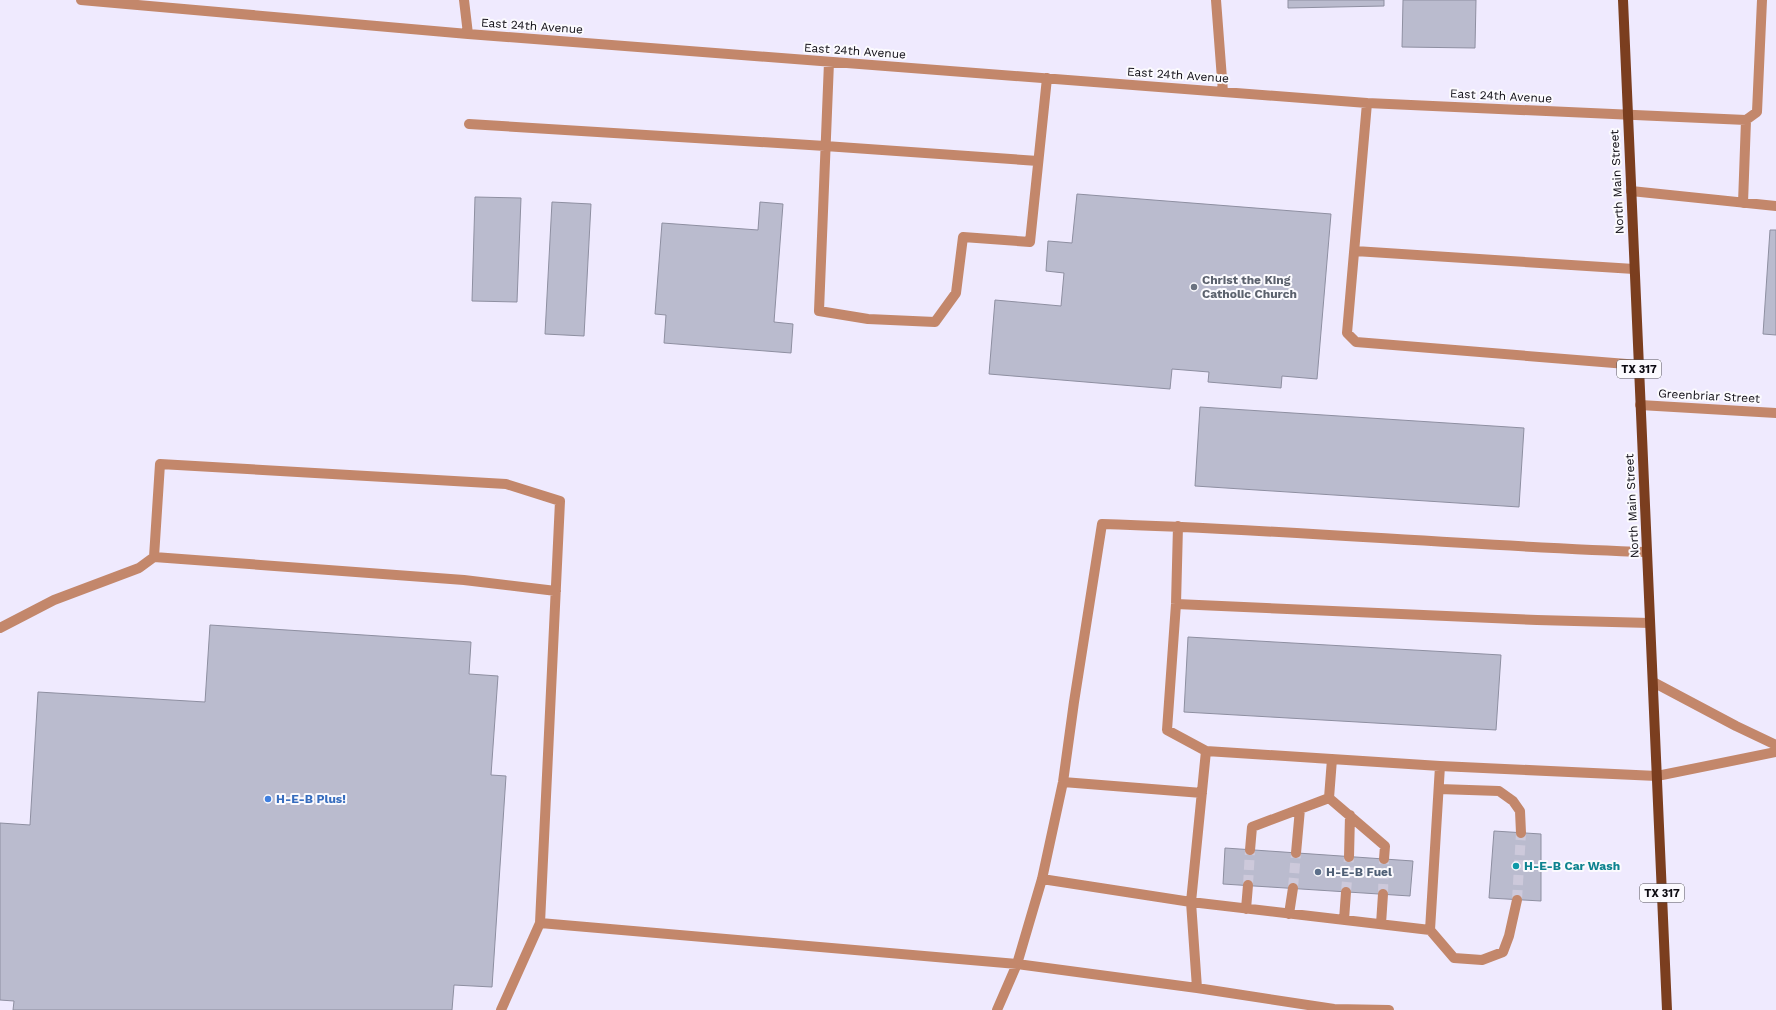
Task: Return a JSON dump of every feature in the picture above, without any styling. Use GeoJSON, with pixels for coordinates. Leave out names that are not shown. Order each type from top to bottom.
{"type":"FeatureCollection","features":[{"type":"Feature","properties":{"kind":"main road","name":"North Main Street"},"geometry":{"type":"LineString","coordinates":[[1623,0],[1667,1010]]}},
{"type":"Feature","properties":{"kind":"street","name":"East 24th Avenue"},"geometry":{"type":"LineString","coordinates":[[81,0],[468,34],[1223,92],[1367,102],[1746,120]]}},
{"type":"Feature","properties":{"kind":"street"},"geometry":{"type":"LineString","coordinates":[[464,0],[468,34]]}},
{"type":"Feature","properties":{"kind":"street"},"geometry":{"type":"LineString","coordinates":[[1216,0],[1223,92]]}},
{"type":"Feature","properties":{"kind":"street"},"geometry":{"type":"LineString","coordinates":[[1743,203],[1746,120],[1757,112],[1762,0]]}},
{"type":"Feature","properties":{"kind":"street"},"geometry":{"type":"LineString","coordinates":[[829,62],[819,311],[868,319],[935,322],[956,293],[964,237],[1030,242],[1047,78]]}},
{"type":"Feature","properties":{"kind":"street"},"geometry":{"type":"LineString","coordinates":[[1367,102],[1347,333],[1356,342],[1639,365]]}},
{"type":"Feature","properties":{"kind":"street"},"geometry":{"type":"LineString","coordinates":[[469,124],[1038,161]]}},
{"type":"Feature","properties":{"kind":"street"},"geometry":{"type":"LineString","coordinates":[[1631,191],[1776,206]]}},
{"type":"Feature","properties":{"kind":"street"},"geometry":{"type":"LineString","coordinates":[[1355,251],[1634,269]]}},
{"type":"Feature","properties":{"kind":"street","name":"Greenbriar Street"},"geometry":{"type":"LineString","coordinates":[[1640,405],[1776,413]]}},
{"type":"Feature","properties":{"kind":"street"},"geometry":{"type":"LineString","coordinates":[[154,557],[160,464],[506,484],[560,501],[540,923],[501,1010]]}},
{"type":"Feature","properties":{"kind":"street"},"geometry":{"type":"LineString","coordinates":[[997,1010],[1017,964],[1042,879],[1064,782],[1074,702],[1102,524],[1178,526],[1539,548],[1647,552]]}},
{"type":"Feature","properties":{"kind":"street"},"geometry":{"type":"LineString","coordinates":[[1178,526],[1176,604],[1167,730],[1206,751],[1440,766],[1657,776],[1776,752]]}},
{"type":"Feature","properties":{"kind":"street"},"geometry":{"type":"LineString","coordinates":[[0,628],[54,600],[140,568],[154,557],[464,580],[556,591]]}},
{"type":"Feature","properties":{"kind":"street"},"geometry":{"type":"LineString","coordinates":[[1176,604],[1537,620],[1650,623]]}},
{"type":"Feature","properties":{"kind":"street"},"geometry":{"type":"LineString","coordinates":[[1652,682],[1776,745]]}},
{"type":"Feature","properties":{"kind":"street"},"geometry":{"type":"LineString","coordinates":[[1197,988],[1191,902],[1206,751]]}},
{"type":"Feature","properties":{"kind":"street"},"geometry":{"type":"LineString","coordinates":[[1329,798],[1332,759]]}},
{"type":"Feature","properties":{"kind":"street"},"geometry":{"type":"LineString","coordinates":[[1430,930],[1440,766]]}},
{"type":"Feature","properties":{"kind":"street"},"geometry":{"type":"LineString","coordinates":[[1064,782],[1202,793]]}},
{"type":"Feature","properties":{"kind":"street"},"geometry":{"type":"LineString","coordinates":[[1439,789],[1499,791],[1513,801],[1520,810],[1521,833]]}},
{"type":"Feature","properties":{"kind":"street"},"geometry":{"type":"LineString","coordinates":[[1250,850],[1252,826],[1329,798]]}},
{"type":"Feature","properties":{"kind":"street"},"geometry":{"type":"LineString","coordinates":[[1329,798],[1385,846],[1384,859]]}},
{"type":"Feature","properties":{"kind":"street"},"geometry":{"type":"LineString","coordinates":[[1296,853],[1300,809]]}},
{"type":"Feature","properties":{"kind":"street"},"geometry":{"type":"LineString","coordinates":[[1349,857],[1350,816]]}},
{"type":"Feature","properties":{"kind":"street"},"geometry":{"type":"LineString","coordinates":[[1042,879],[1191,902],[1430,930],[1454,958],[1482,960],[1503,952],[1509,936],[1517,900]]}},
{"type":"Feature","properties":{"kind":"street"},"geometry":{"type":"LineString","coordinates":[[1246,909],[1248,885]]}},
{"type":"Feature","properties":{"kind":"street"},"geometry":{"type":"LineString","coordinates":[[1289,914],[1293,888]]}},
{"type":"Feature","properties":{"kind":"street"},"geometry":{"type":"LineString","coordinates":[[1344,920],[1346,892]]}},
{"type":"Feature","properties":{"kind":"street"},"geometry":{"type":"LineString","coordinates":[[1381,924],[1383,894]]}},
{"type":"Feature","properties":{"kind":"street"},"geometry":{"type":"LineString","coordinates":[[540,923],[1017,964],[1197,988],[1334,1009],[1389,1010]]}},
{"type":"Feature","properties":{"kind":"building"},"geometry":{"type":"Polygon","coordinates":[[[1288,0],[1384,0],[1384,6],[1288,8],[1288,0]]]}},
{"type":"Feature","properties":{"kind":"building"},"geometry":{"type":"Polygon","coordinates":[[[1403,0],[1476,0],[1475,48],[1402,47],[1403,0]]]}},
{"type":"Feature","properties":{"kind":"building","name":"Christ the King Catholic Church"},"geometry":{"type":"Polygon","coordinates":[[[1077,194],[1331,214],[1317,379],[1282,376],[1281,388],[1208,382],[1209,372],[1172,369],[1170,389],[989,374],[995,300],[1061,306],[1064,273],[1046,271],[1048,241],[1072,243],[1077,194]]]}},
{"type":"Feature","properties":{"kind":"building"},"geometry":{"type":"Polygon","coordinates":[[[475,197],[521,198],[517,302],[472,301],[475,197]]]}},
{"type":"Feature","properties":{"kind":"building"},"geometry":{"type":"Polygon","coordinates":[[[552,202],[591,204],[584,336],[545,334],[552,202]]]}},
{"type":"Feature","properties":{"kind":"building"},"geometry":{"type":"Polygon","coordinates":[[[760,202],[783,204],[774,322],[793,324],[791,353],[664,343],[666,315],[655,314],[662,223],[758,230],[760,202]]]}},
{"type":"Feature","properties":{"kind":"building"},"geometry":{"type":"Polygon","coordinates":[[[1770,230],[1776,230],[1776,335],[1763,334],[1770,230]]]}},
{"type":"Feature","properties":{"kind":"building"},"geometry":{"type":"Polygon","coordinates":[[[1200,407],[1524,428],[1519,507],[1195,486],[1200,407]]]}},
{"type":"Feature","properties":{"kind":"building","name":"H-E-B Plus!"},"geometry":{"type":"Polygon","coordinates":[[[210,625],[471,642],[469,674],[498,676],[491,775],[506,776],[492,987],[454,985],[452,1010],[13,1010],[14,1001],[0,1000],[0,823],[30,825],[38,692],[205,702],[210,625]]]}},
{"type":"Feature","properties":{"kind":"building"},"geometry":{"type":"Polygon","coordinates":[[[1188,637],[1501,655],[1496,730],[1184,712],[1188,637]]]}},
{"type":"Feature","properties":{"kind":"building","name":"H-E-B Car Wash"},"geometry":{"type":"Polygon","coordinates":[[[1494,831],[1541,834],[1541,901],[1489,898],[1494,831]]]}},
{"type":"Feature","properties":{"kind":"building","name":"H-E-B Fuel"},"geometry":{"type":"Polygon","coordinates":[[[1225,848],[1413,861],[1410,896],[1223,884],[1225,848]]]}},
{"type":"Feature","properties":{"kind":"tunnel"},"geometry":{"type":"LineString","coordinates":[[1517,900],[1521,833]]}},
{"type":"Feature","properties":{"kind":"tunnel"},"geometry":{"type":"LineString","coordinates":[[1248,885],[1250,850]]}},
{"type":"Feature","properties":{"kind":"tunnel"},"geometry":{"type":"LineString","coordinates":[[1293,888],[1296,853]]}},
{"type":"Feature","properties":{"kind":"tunnel"},"geometry":{"type":"LineString","coordinates":[[1346,892],[1349,857]]}},
{"type":"Feature","properties":{"kind":"tunnel"},"geometry":{"type":"LineString","coordinates":[[1383,894],[1384,859]]}},
{"type":"Feature","properties":{"kind":"place","name":"Christ the King Catholic Church"},"geometry":{"type":"Point","coordinates":[1194,287]}},
{"type":"Feature","properties":{"kind":"place","name":"H-E-B Plus!"},"geometry":{"type":"Point","coordinates":[268,799]}},
{"type":"Feature","properties":{"kind":"place","name":"H-E-B Car Wash"},"geometry":{"type":"Point","coordinates":[1516,866]}},
{"type":"Feature","properties":{"kind":"place","name":"H-E-B Fuel"},"geometry":{"type":"Point","coordinates":[1318,872]}}]}
